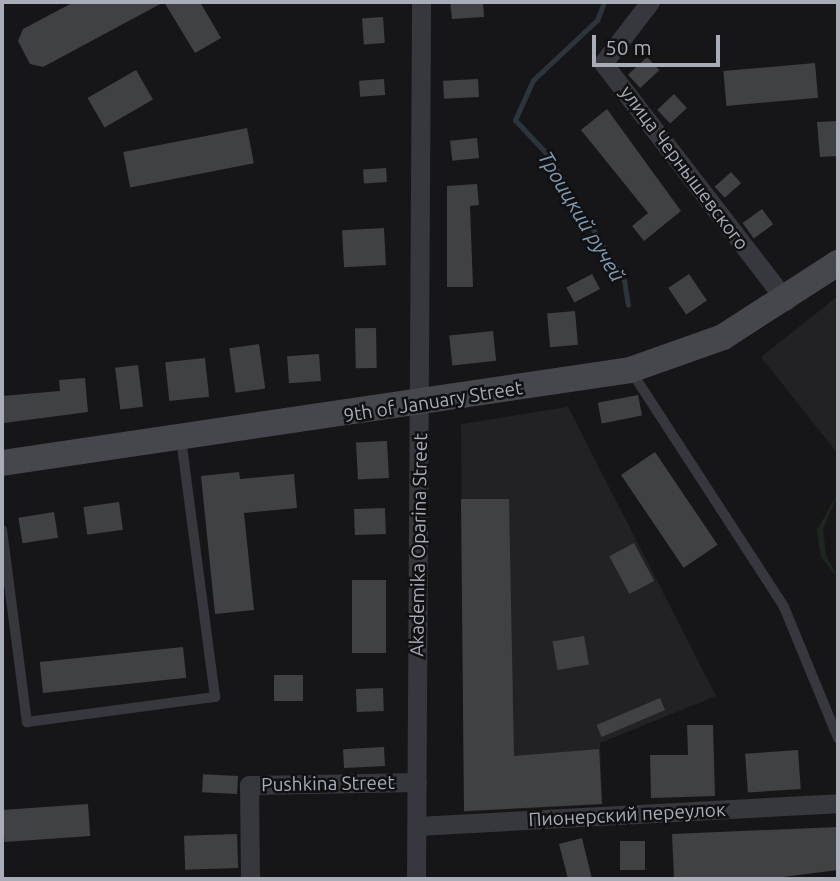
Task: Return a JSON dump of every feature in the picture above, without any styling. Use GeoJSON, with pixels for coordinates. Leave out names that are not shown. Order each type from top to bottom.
{"type":"FeatureCollection","features":[{"type":"Feature","properties":{"kind":"main road","name":"9th of January Street"},"geometry":{"type":"LineString","coordinates":[[2,463],[421,405],[630,370],[696,351],[786,301],[838,263]]}},
{"type":"Feature","properties":{"kind":"street","name":"Akademika Oparina Street"},"geometry":{"type":"LineString","coordinates":[[416,879],[421,405],[421,2]]}},
{"type":"Feature","properties":{"kind":"street","name":"улица Чернышевского"},"geometry":{"type":"LineString","coordinates":[[650,2],[603,63],[786,301]]}},
{"type":"Feature","properties":{"kind":"street","name":"Pushkina Street"},"geometry":{"type":"LineString","coordinates":[[250,879],[249,785],[416,782]]}},
{"type":"Feature","properties":{"kind":"street","name":"Пионерский переулок"},"geometry":{"type":"LineString","coordinates":[[417,826],[838,803]]}},
{"type":"Feature","properties":{"kind":"lane"},"geometry":{"type":"LineString","coordinates":[[630,370],[784,607],[838,738]]}},
{"type":"Feature","properties":{"kind":"lane"},"geometry":{"type":"LineString","coordinates":[[2,530],[27,722],[215,697],[180,438]]}},
{"type":"Feature","properties":{"kind":"shaded area"},"geometry":{"type":"Polygon","coordinates":[[[838,296],[838,454],[761,357],[838,296]]]}},
{"type":"Feature","properties":{"kind":"shaded area"},"geometry":{"type":"Polygon","coordinates":[[[568,407],[716,696],[600,743],[602,804],[464,812],[461,424],[568,407]]]}},
{"type":"Feature","properties":{"kind":"shaded area"},"geometry":{"type":"Polygon","coordinates":[[[838,493],[823,529],[826,556],[838,578],[821,557],[817,530],[838,493]]]}},
{"type":"Feature","properties":{"kind":"building"},"geometry":{"type":"Polygon","coordinates":[[[74,2],[164,2],[43,67],[30,64],[18,41],[23,29],[74,2]]]}},
{"type":"Feature","properties":{"kind":"building"},"geometry":{"type":"Polygon","coordinates":[[[164,2],[200,2],[221,38],[195,53],[164,2]]]}},
{"type":"Feature","properties":{"kind":"building"},"geometry":{"type":"Polygon","coordinates":[[[450,2],[483,2],[484,17],[452,19],[450,2]]]}},
{"type":"Feature","properties":{"kind":"building"},"geometry":{"type":"Polygon","coordinates":[[[383,17],[385,43],[364,44],[362,18],[383,17]]]}},
{"type":"Feature","properties":{"kind":"building"},"geometry":{"type":"Polygon","coordinates":[[[647,57],[659,70],[640,88],[628,75],[647,57]]]}},
{"type":"Feature","properties":{"kind":"building"},"geometry":{"type":"Polygon","coordinates":[[[815,63],[818,98],[726,106],[723,71],[815,63]]]}},
{"type":"Feature","properties":{"kind":"building"},"geometry":{"type":"Polygon","coordinates":[[[136,70],[153,99],[105,127],[88,98],[136,70]]]}},
{"type":"Feature","properties":{"kind":"building"},"geometry":{"type":"Polygon","coordinates":[[[384,79],[385,95],[360,97],[359,81],[384,79]]]}},
{"type":"Feature","properties":{"kind":"building"},"geometry":{"type":"Polygon","coordinates":[[[478,79],[479,97],[444,99],[443,81],[478,79]]]}},
{"type":"Feature","properties":{"kind":"building"},"geometry":{"type":"Polygon","coordinates":[[[674,94],[687,108],[670,124],[657,110],[674,94]]]}},
{"type":"Feature","properties":{"kind":"building"},"geometry":{"type":"Polygon","coordinates":[[[607,109],[681,211],[644,241],[632,226],[648,213],[581,130],[607,109]]]}},
{"type":"Feature","properties":{"kind":"building"},"geometry":{"type":"Polygon","coordinates":[[[838,121],[838,156],[820,157],[817,122],[838,121]]]}},
{"type":"Feature","properties":{"kind":"building"},"geometry":{"type":"Polygon","coordinates":[[[247,128],[254,163],[130,187],[123,152],[247,128]]]}},
{"type":"Feature","properties":{"kind":"building"},"geometry":{"type":"Polygon","coordinates":[[[477,138],[479,158],[452,161],[450,141],[477,138]]]}},
{"type":"Feature","properties":{"kind":"building"},"geometry":{"type":"Polygon","coordinates":[[[386,168],[387,182],[364,184],[363,170],[386,168]]]}},
{"type":"Feature","properties":{"kind":"building"},"geometry":{"type":"Polygon","coordinates":[[[731,172],[741,183],[725,198],[715,187],[731,172]]]}},
{"type":"Feature","properties":{"kind":"building"},"geometry":{"type":"Polygon","coordinates":[[[477,184],[479,205],[470,206],[473,287],[447,287],[447,186],[477,184]]]}},
{"type":"Feature","properties":{"kind":"building"},"geometry":{"type":"Polygon","coordinates":[[[762,209],[773,224],[754,238],[743,223],[762,209]]]}},
{"type":"Feature","properties":{"kind":"building"},"geometry":{"type":"Polygon","coordinates":[[[384,228],[386,265],[344,267],[342,230],[384,228]]]}},
{"type":"Feature","properties":{"kind":"building"},"geometry":{"type":"Polygon","coordinates":[[[592,274],[600,289],[574,303],[566,288],[592,274]]]}},
{"type":"Feature","properties":{"kind":"building"},"geometry":{"type":"Polygon","coordinates":[[[689,274],[707,301],[686,315],[668,288],[689,274]]]}},
{"type":"Feature","properties":{"kind":"building"},"geometry":{"type":"Polygon","coordinates":[[[575,311],[578,345],[550,347],[547,313],[575,311]]]}},
{"type":"Feature","properties":{"kind":"building"},"geometry":{"type":"Polygon","coordinates":[[[355,328],[376,328],[377,368],[356,368],[355,328]]]}},
{"type":"Feature","properties":{"kind":"building"},"geometry":{"type":"Polygon","coordinates":[[[493,331],[496,361],[452,365],[449,336],[493,331]]]}},
{"type":"Feature","properties":{"kind":"building"},"geometry":{"type":"Polygon","coordinates":[[[259,344],[265,389],[236,393],[229,348],[259,344]]]}},
{"type":"Feature","properties":{"kind":"building"},"geometry":{"type":"Polygon","coordinates":[[[319,354],[321,381],[289,383],[287,356],[319,354]]]}},
{"type":"Feature","properties":{"kind":"building"},"geometry":{"type":"Polygon","coordinates":[[[205,358],[209,397],[169,401],[165,362],[205,358]]]}},
{"type":"Feature","properties":{"kind":"building"},"geometry":{"type":"Polygon","coordinates":[[[138,365],[143,407],[120,409],[115,368],[138,365]]]}},
{"type":"Feature","properties":{"kind":"building"},"geometry":{"type":"Polygon","coordinates":[[[85,378],[88,412],[4,423],[2,396],[60,391],[59,380],[85,378]]]}},
{"type":"Feature","properties":{"kind":"building"},"geometry":{"type":"Polygon","coordinates":[[[638,395],[642,416],[602,423],[598,403],[638,395]]]}},
{"type":"Feature","properties":{"kind":"building"},"geometry":{"type":"Polygon","coordinates":[[[387,441],[389,478],[358,480],[356,443],[387,441]]]}},
{"type":"Feature","properties":{"kind":"building"},"geometry":{"type":"Polygon","coordinates":[[[655,452],[718,545],[684,568],[621,475],[655,452]]]}},
{"type":"Feature","properties":{"kind":"building"},"geometry":{"type":"Polygon","coordinates":[[[239,472],[240,479],[294,474],[297,508],[244,513],[254,610],[215,614],[201,476],[239,472]]]}},
{"type":"Feature","properties":{"kind":"building"},"geometry":{"type":"Polygon","coordinates":[[[461,499],[509,499],[514,756],[599,749],[602,804],[464,811],[461,499]]]}},
{"type":"Feature","properties":{"kind":"building"},"geometry":{"type":"Polygon","coordinates":[[[119,502],[123,530],[87,535],[83,507],[119,502]]]}},
{"type":"Feature","properties":{"kind":"building"},"geometry":{"type":"Polygon","coordinates":[[[385,508],[386,534],[355,535],[354,509],[385,508]]]}},
{"type":"Feature","properties":{"kind":"building"},"geometry":{"type":"Polygon","coordinates":[[[54,512],[58,538],[23,543],[18,518],[54,512]]]}},
{"type":"Feature","properties":{"kind":"building"},"geometry":{"type":"Polygon","coordinates":[[[634,543],[654,581],[629,594],[609,556],[634,543]]]}},
{"type":"Feature","properties":{"kind":"building"},"geometry":{"type":"Polygon","coordinates":[[[352,580],[386,580],[386,653],[352,653],[352,580]]]}},
{"type":"Feature","properties":{"kind":"building"},"geometry":{"type":"Polygon","coordinates":[[[584,636],[589,665],[558,670],[552,642],[584,636]]]}},
{"type":"Feature","properties":{"kind":"building"},"geometry":{"type":"Polygon","coordinates":[[[183,647],[186,678],[43,693],[40,662],[183,647]]]}},
{"type":"Feature","properties":{"kind":"building"},"geometry":{"type":"Polygon","coordinates":[[[274,675],[303,675],[303,701],[274,701],[274,675]]]}},
{"type":"Feature","properties":{"kind":"building"},"geometry":{"type":"Polygon","coordinates":[[[383,688],[384,711],[357,712],[356,689],[383,688]]]}},
{"type":"Feature","properties":{"kind":"building"},"geometry":{"type":"Polygon","coordinates":[[[660,698],[665,710],[602,737],[596,725],[660,698]]]}},
{"type":"Feature","properties":{"kind":"building"},"geometry":{"type":"Polygon","coordinates":[[[687,725],[713,725],[715,796],[651,798],[650,755],[688,755],[687,725]]]}},
{"type":"Feature","properties":{"kind":"building"},"geometry":{"type":"Polygon","coordinates":[[[384,747],[385,766],[344,768],[343,749],[384,747]]]}},
{"type":"Feature","properties":{"kind":"building"},"geometry":{"type":"Polygon","coordinates":[[[798,750],[801,789],[748,793],[745,754],[798,750]]]}},
{"type":"Feature","properties":{"kind":"building"},"geometry":{"type":"Polygon","coordinates":[[[203,774],[238,776],[237,794],[202,792],[203,774]]]}},
{"type":"Feature","properties":{"kind":"building"},"geometry":{"type":"Polygon","coordinates":[[[88,804],[90,836],[4,842],[2,810],[88,804]]]}},
{"type":"Feature","properties":{"kind":"building"},"geometry":{"type":"Polygon","coordinates":[[[838,827],[838,870],[767,879],[674,878],[672,834],[838,827]]]}},
{"type":"Feature","properties":{"kind":"building"},"geometry":{"type":"Polygon","coordinates":[[[237,834],[238,868],[185,870],[184,836],[237,834]]]}},
{"type":"Feature","properties":{"kind":"building"},"geometry":{"type":"Polygon","coordinates":[[[582,838],[592,879],[568,879],[559,844],[582,838]]]}},
{"type":"Feature","properties":{"kind":"building"},"geometry":{"type":"Polygon","coordinates":[[[620,841],[645,841],[645,870],[620,870],[620,841]]]}},
{"type":"Feature","properties":{"kind":"waterway","name":"Троицкий ручей"},"geometry":{"type":"LineString","coordinates":[[604,2],[597,20],[533,80],[515,120],[546,153],[624,280],[628,305]]}}]}
